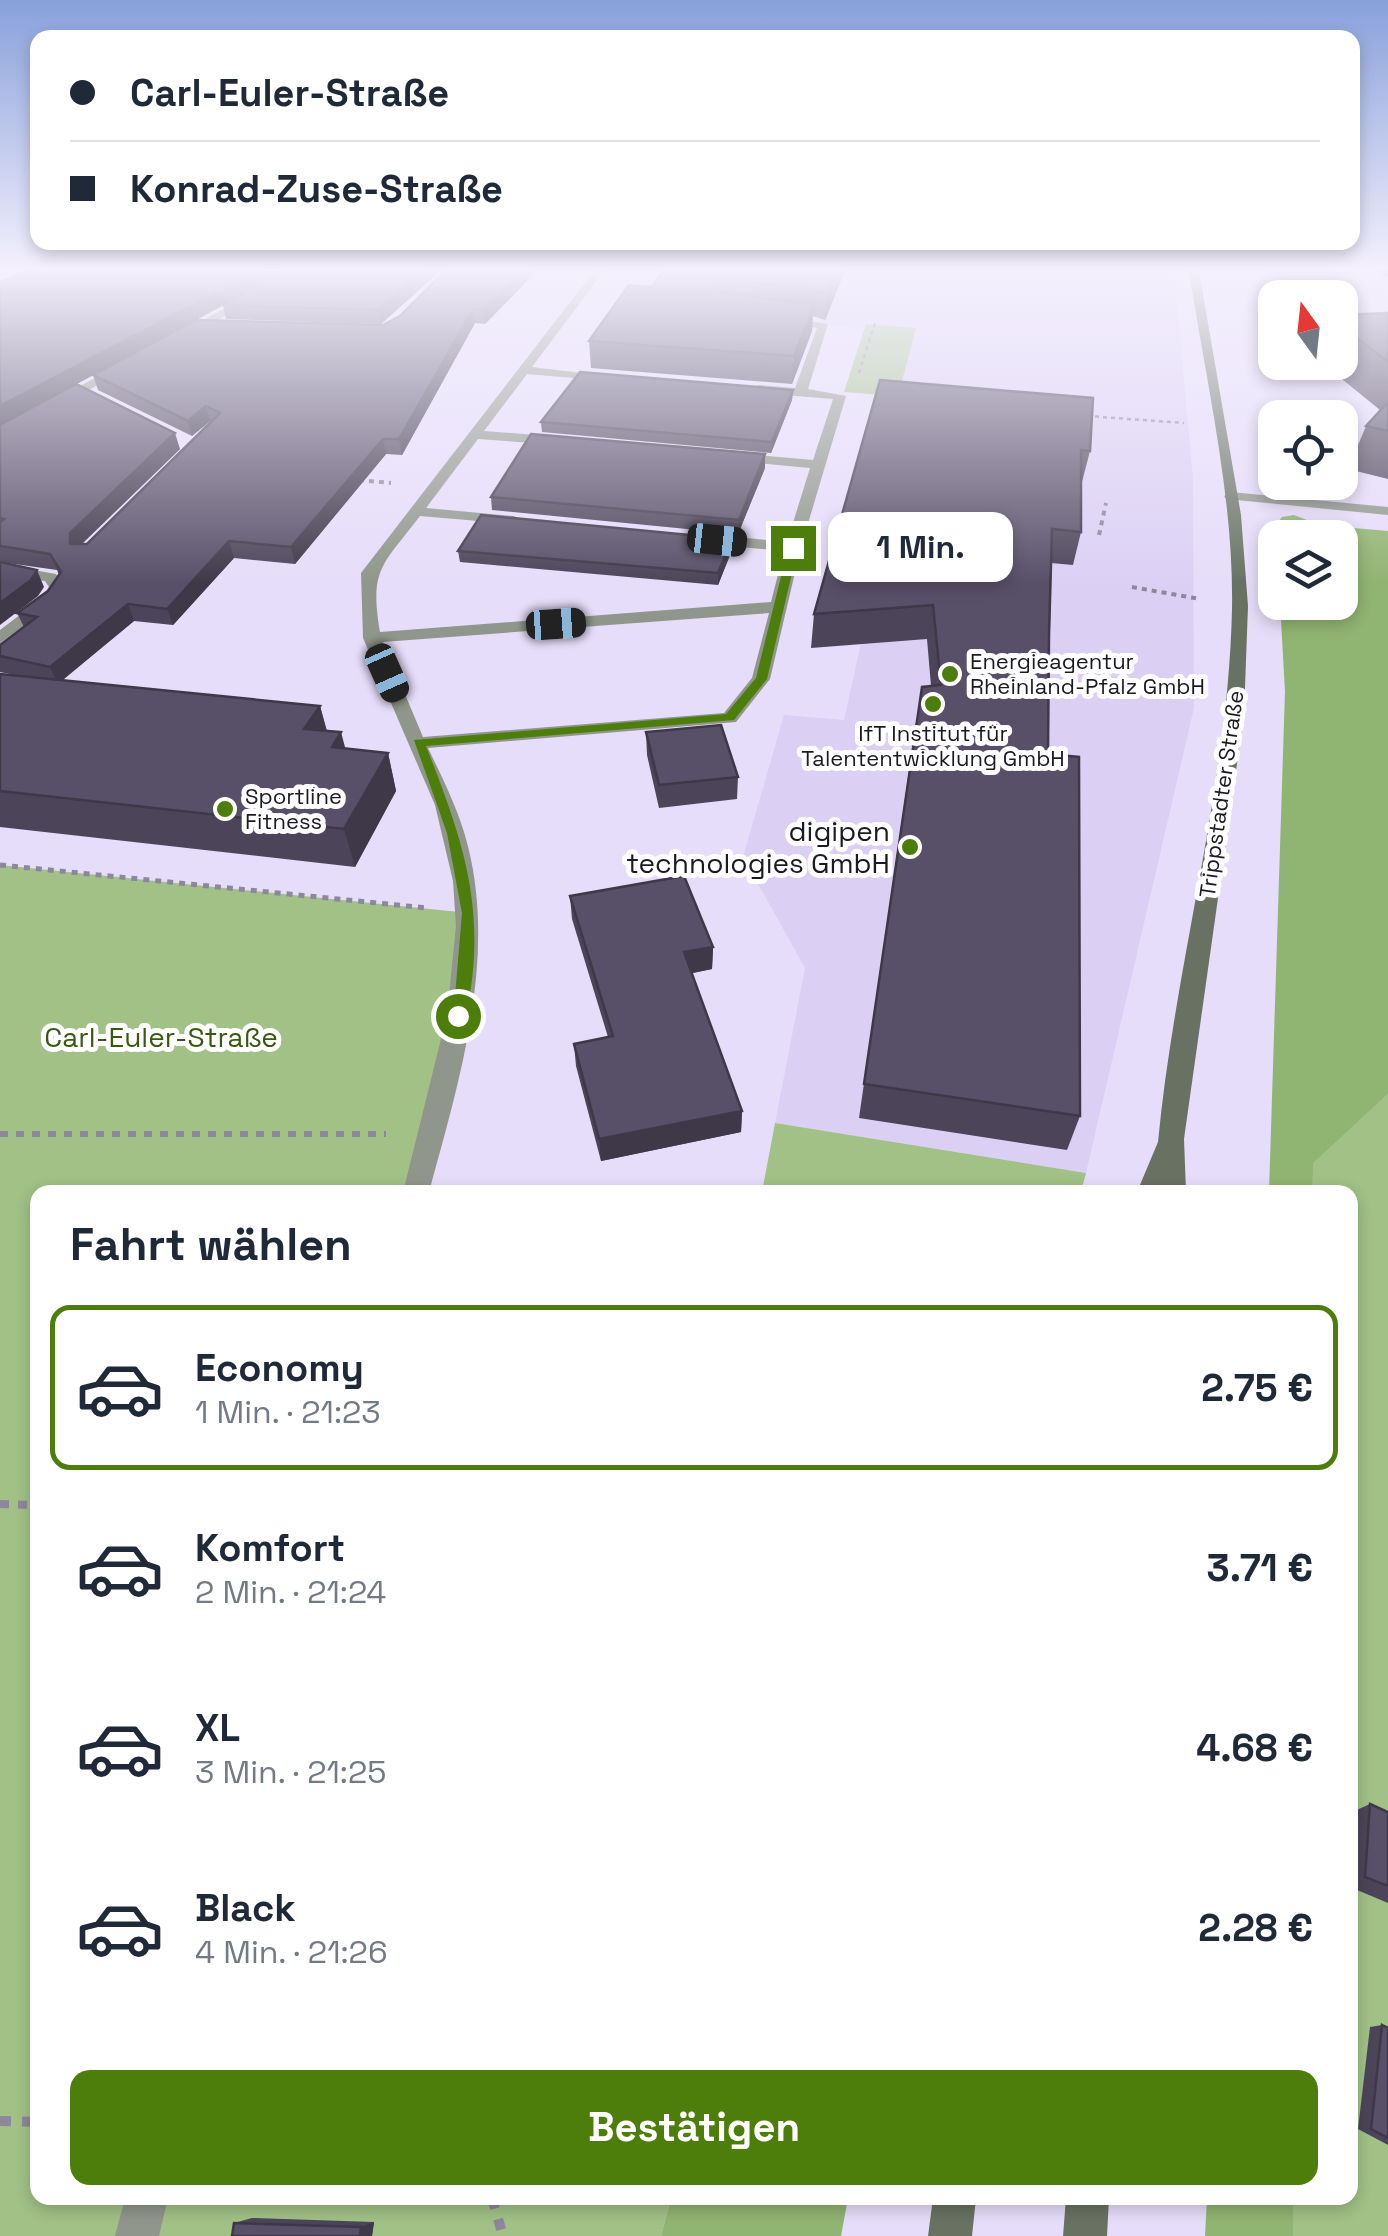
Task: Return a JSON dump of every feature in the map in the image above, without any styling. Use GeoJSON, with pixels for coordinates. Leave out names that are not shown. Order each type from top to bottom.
{"type":"FeatureCollection","features":[{"type":"Feature","properties":{"kind":"main road","name":"Trippstadter Straße"},"geometry":{"type":"LineString","coordinates":[[1173,1185],[1171,1140],[1235,714],[1240,606],[1231,496],[1212,375]]}},
{"type":"Feature","properties":{"kind":"main road","name":"Trippstadter Straße"},"geometry":{"type":"LineString","coordinates":[[1153,1185],[1171,1140]]}},
{"type":"Feature","properties":{"kind":"main road"},"geometry":{"type":"LineString","coordinates":[[950,2236],[954,2205]]}},
{"type":"Feature","properties":{"kind":"main road"},"geometry":{"type":"LineString","coordinates":[[1085,2236],[1087,2205]]}},
{"type":"Feature","properties":{"kind":"street"},"geometry":{"type":"LineString","coordinates":[[0,434],[109,375]]}},
{"type":"Feature","properties":{"kind":"street"},"geometry":{"type":"LineString","coordinates":[[418,1185],[467,978],[469,913],[454,833],[371,638],[363,598],[368,573],[520,375]]}},
{"type":"Feature","properties":{"kind":"street"},"geometry":{"type":"LineString","coordinates":[[589,375],[622,378]]}},
{"type":"Feature","properties":{"kind":"street"},"geometry":{"type":"LineString","coordinates":[[800,392],[806,375]]}},
{"type":"Feature","properties":{"kind":"street"},"geometry":{"type":"LineString","coordinates":[[418,743],[730,718],[761,679],[793,548],[840,396],[740,388]]}},
{"type":"Feature","properties":{"kind":"street"},"geometry":{"type":"LineString","coordinates":[[82,390],[96,398]]}},
{"type":"Feature","properties":{"kind":"street"},"geometry":{"type":"LineString","coordinates":[[472,434],[569,442]]}},
{"type":"Feature","properties":{"kind":"street"},"geometry":{"type":"LineString","coordinates":[[723,456],[820,465]]}},
{"type":"Feature","properties":{"kind":"street"},"geometry":{"type":"LineString","coordinates":[[1231,496],[1388,511]]}},
{"type":"Feature","properties":{"kind":"street"},"geometry":{"type":"LineString","coordinates":[[414,511],[528,522]]}},
{"type":"Feature","properties":{"kind":"street"},"geometry":{"type":"LineString","coordinates":[[679,536],[793,548]]}},
{"type":"Feature","properties":{"kind":"street"},"geometry":{"type":"LineString","coordinates":[[0,569],[50,576],[57,587],[46,602],[0,638]]}},
{"type":"Feature","properties":{"kind":"street"},"geometry":{"type":"LineString","coordinates":[[371,638],[777,608]]}},
{"type":"Feature","properties":{"kind":"street"},"geometry":{"type":"LineString","coordinates":[[137,2236],[145,2205]]}},
{"type":"Feature","properties":{"kind":"path"},"geometry":{"type":"LineString","coordinates":[[1088,416],[1220,426]]}},
{"type":"Feature","properties":{"kind":"path"},"geometry":{"type":"LineString","coordinates":[[1100,536],[1106,503]]}},
{"type":"Feature","properties":{"kind":"path"},"geometry":{"type":"LineString","coordinates":[[1132,587],[1154,591]]}},
{"type":"Feature","properties":{"kind":"path"},"geometry":{"type":"LineString","coordinates":[[0,865],[469,913]]}},
{"type":"Feature","properties":{"kind":"path"},"geometry":{"type":"LineString","coordinates":[[0,1134],[432,1134]]}},
{"type":"Feature","properties":{"kind":"path"},"geometry":{"type":"LineString","coordinates":[[0,1504],[30,1505]]}},
{"type":"Feature","properties":{"kind":"path"},"geometry":{"type":"LineString","coordinates":[[0,2121],[30,2122]]}},
{"type":"Feature","properties":{"kind":"path"},"geometry":{"type":"LineString","coordinates":[[494,2205],[503,2236]]}},
{"type":"Feature","properties":{"kind":"shaded area"},"geometry":{"type":"Polygon","coordinates":[[[862,375],[1184,375],[1193,479],[1194,708],[1086,1173],[775,1123],[805,968],[743,857],[784,715],[844,720],[915,399],[857,393],[862,375]]]}},
{"type":"Feature","properties":{"kind":"green space"},"geometry":{"type":"Polygon","coordinates":[[[849,375],[903,375],[898,396],[844,392],[849,375]]]}},
{"type":"Feature","properties":{"kind":"green space"},"geometry":{"type":"Polygon","coordinates":[[[1294,515],[1307,520],[1279,520],[1294,515]]]}},
{"type":"Feature","properties":{"kind":"green space"},"geometry":{"type":"Polygon","coordinates":[[[1358,528],[1388,531],[1388,1094],[1313,1163],[1312,1185],[1269,1185],[1285,691],[1281,620],[1358,620],[1358,528]]]}},
{"type":"Feature","properties":{"kind":"green space","name":"Carl-Euler-Straße"},"geometry":{"type":"Polygon","coordinates":[[[0,865],[469,913],[432,1134],[418,1185],[30,1185],[30,2205],[669,2205],[661,2236],[0,2236],[0,865]]]}},
{"type":"Feature","properties":{"kind":"green space"},"geometry":{"type":"Polygon","coordinates":[[[1388,1094],[1388,2236],[1293,2236],[1293,2205],[1358,2205],[1358,1185],[1312,1185],[1312,1163],[1388,1094]]]}},
{"type":"Feature","properties":{"kind":"green space"},"geometry":{"type":"Polygon","coordinates":[[[775,1123],[1086,1173],[1083,1185],[763,1185],[775,1123]]]}},
{"type":"Feature","properties":{"kind":"green space"},"geometry":{"type":"Polygon","coordinates":[[[669,2205],[847,2205],[841,2236],[661,2236],[669,2205]]]}},
{"type":"Feature","properties":{"kind":"green space"},"geometry":{"type":"Polygon","coordinates":[[[1207,2205],[1293,2205],[1293,2236],[1205,2236],[1207,2205]]]}},
{"type":"Feature","properties":{"kind":"building"},"geometry":{"type":"Polygon","coordinates":[[[0,375],[59,375],[0,406],[0,375]]]}},
{"type":"Feature","properties":{"kind":"building"},"geometry":{"type":"Polygon","coordinates":[[[94,375],[435,375],[399,439],[383,439],[291,547],[229,541],[167,609],[128,604],[50,667],[0,656],[0,645],[37,617],[17,613],[48,591],[61,572],[50,554],[0,546],[0,522],[4,519],[0,518],[0,425],[76,384],[175,433],[70,533],[70,544],[87,544],[220,413],[206,406],[188,421],[94,375]]]}},
{"type":"Feature","properties":{"kind":"building"},"geometry":{"type":"Polygon","coordinates":[[[577,375],[793,390],[772,442],[541,422],[577,375]]]}},
{"type":"Feature","properties":{"kind":"building"},"geometry":{"type":"Polygon","coordinates":[[[880,380],[1093,398],[1090,451],[1081,450],[1081,532],[1052,529],[1049,635],[1048,754],[1079,757],[1080,1116],[864,1084],[922,687],[941,685],[933,605],[814,614],[880,380]]]}},
{"type":"Feature","properties":{"kind":"building"},"geometry":{"type":"Polygon","coordinates":[[[1388,402],[1388,431],[1366,426],[1388,402]]]}},
{"type":"Feature","properties":{"kind":"building"},"geometry":{"type":"Polygon","coordinates":[[[531,434],[765,454],[739,520],[491,497],[531,434]]]}},
{"type":"Feature","properties":{"kind":"building"},"geometry":{"type":"Polygon","coordinates":[[[481,515],[732,539],[718,573],[458,551],[481,515]]]}},
{"type":"Feature","properties":{"kind":"building"},"geometry":{"type":"Polygon","coordinates":[[[0,562],[37,570],[31,580],[0,603],[0,562]]]}},
{"type":"Feature","properties":{"kind":"building"},"geometry":{"type":"Polygon","coordinates":[[[0,674],[320,706],[304,729],[341,732],[332,747],[388,753],[344,829],[0,791],[0,674]]]}},
{"type":"Feature","properties":{"kind":"building"},"geometry":{"type":"Polygon","coordinates":[[[721,725],[738,777],[659,785],[646,732],[721,725]]]}},
{"type":"Feature","properties":{"kind":"building"},"geometry":{"type":"Polygon","coordinates":[[[684,876],[713,947],[684,952],[742,1111],[599,1139],[574,1044],[613,1036],[570,896],[684,876]]]}},
{"type":"Feature","properties":{"kind":"building"},"geometry":{"type":"Polygon","coordinates":[[[1370,1804],[1388,1812],[1388,1886],[1365,1877],[1370,1804]]]}},
{"type":"Feature","properties":{"kind":"building"},"geometry":{"type":"Polygon","coordinates":[[[1382,2025],[1388,2028],[1388,2138],[1371,2129],[1382,2025]]]}},
{"type":"Feature","properties":{"kind":"building"},"geometry":{"type":"Polygon","coordinates":[[[234,2223],[361,2227],[360,2236],[232,2236],[234,2223]]]}},
{"type":"Feature","properties":{"kind":"place","name":"Energieagentur Rheinland-Pfalz GmbH"},"geometry":{"type":"Point","coordinates":[950,674]}},
{"type":"Feature","properties":{"kind":"place","name":"IfT Institut für Talententwicklung GmbH"},"geometry":{"type":"Point","coordinates":[933,704]}},
{"type":"Feature","properties":{"kind":"place","name":"Sportline Fitness"},"geometry":{"type":"Point","coordinates":[225,809]}},
{"type":"Feature","properties":{"kind":"place","name":"digipen technologies GmbH"},"geometry":{"type":"Point","coordinates":[910,847]}},
{"type":"Feature","properties":{"kind":"route"},"geometry":{"type":"LineString","coordinates":[[458,1016],[467,978],[469,913],[454,833],[418,743],[730,718],[761,679],[793,548]]}}]}
